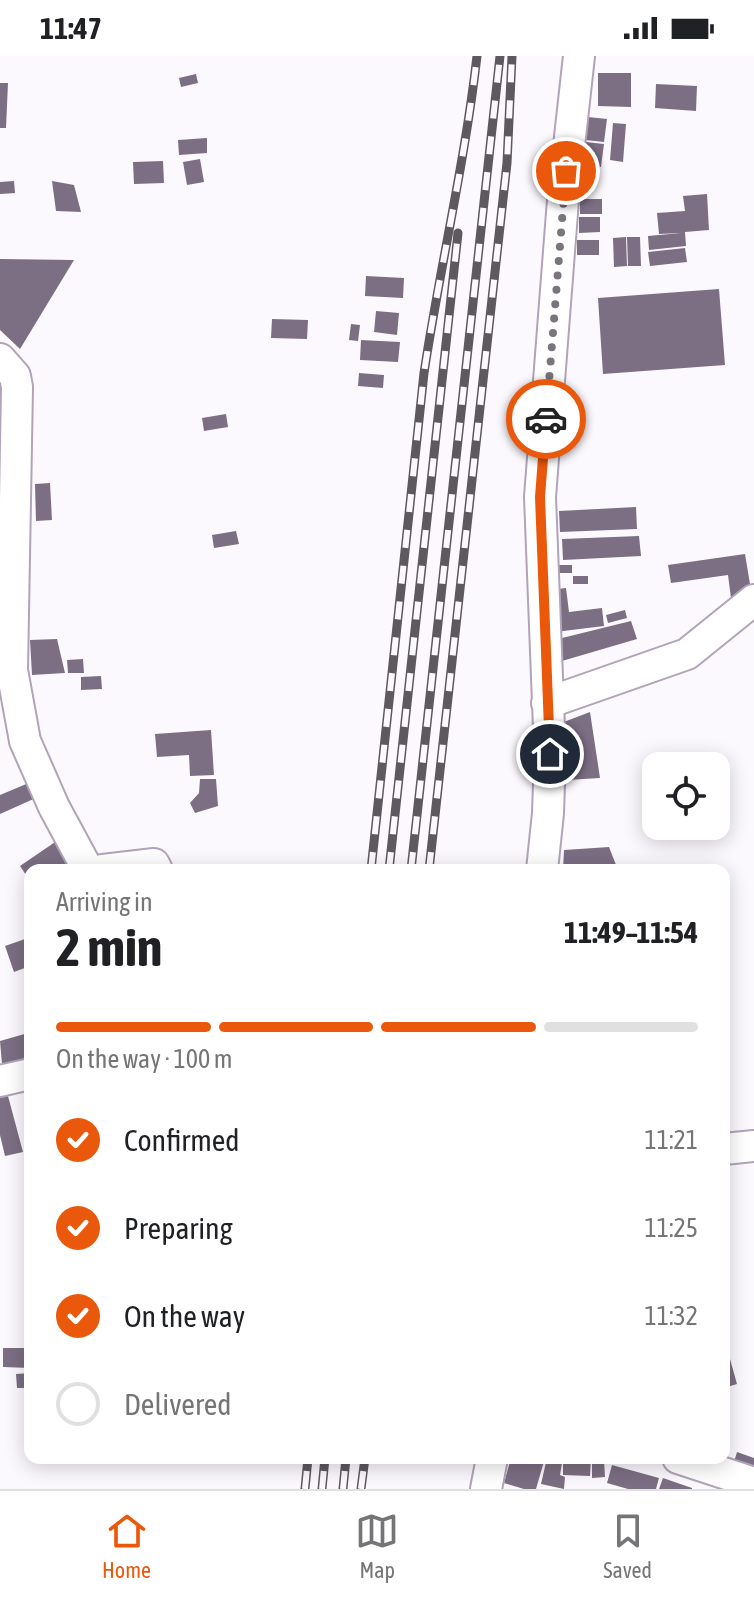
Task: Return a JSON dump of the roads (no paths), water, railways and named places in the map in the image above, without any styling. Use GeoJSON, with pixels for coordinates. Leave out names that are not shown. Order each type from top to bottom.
{"type":"FeatureCollection","features":[{"type":"Feature","properties":{"kind":"street"},"geometry":{"type":"LineString","coordinates":[[543,864],[548,813],[540,497],[563,200],[579,56]]}},
{"type":"Feature","properties":{"kind":"street"},"geometry":{"type":"LineString","coordinates":[[0,359],[15,376],[17,387],[12,670],[21,726],[54,807],[85,864]]}},
{"type":"Feature","properties":{"kind":"street"},"geometry":{"type":"LineString","coordinates":[[547,703],[687,654],[754,600]]}},
{"type":"Feature","properties":{"kind":"street"},"geometry":{"type":"LineString","coordinates":[[0,1081],[24,1075]]}},
{"type":"Feature","properties":{"kind":"street"},"geometry":{"type":"LineString","coordinates":[[730,1148],[754,1146]]}},
{"type":"Feature","properties":{"kind":"street"},"geometry":{"type":"LineString","coordinates":[[486,1489],[491,1464]]}},
{"type":"Feature","properties":{"kind":"street"},"geometry":{"type":"LineString","coordinates":[[696,1464],[754,1483]]}},
{"type":"Feature","properties":{"kind":"railway"},"geometry":{"type":"LineString","coordinates":[[372,864],[424,373],[477,56]]}},
{"type":"Feature","properties":{"kind":"railway"},"geometry":{"type":"LineString","coordinates":[[412,864],[500,56]]}},
{"type":"Feature","properties":{"kind":"railway"},"geometry":{"type":"LineString","coordinates":[[430,864],[507,163],[512,56]]}},
{"type":"Feature","properties":{"kind":"railway"},"geometry":{"type":"LineString","coordinates":[[390,864],[458,233]]}},
{"type":"Feature","properties":{"kind":"railway"},"geometry":{"type":"LineString","coordinates":[[305,1489],[307,1464]]}},
{"type":"Feature","properties":{"kind":"railway"},"geometry":{"type":"LineString","coordinates":[[322,1489],[324,1464]]}},
{"type":"Feature","properties":{"kind":"railway"},"geometry":{"type":"LineString","coordinates":[[343,1489],[345,1464]]}},
{"type":"Feature","properties":{"kind":"railway"},"geometry":{"type":"LineString","coordinates":[[361,1489],[364,1464]]}}]}
